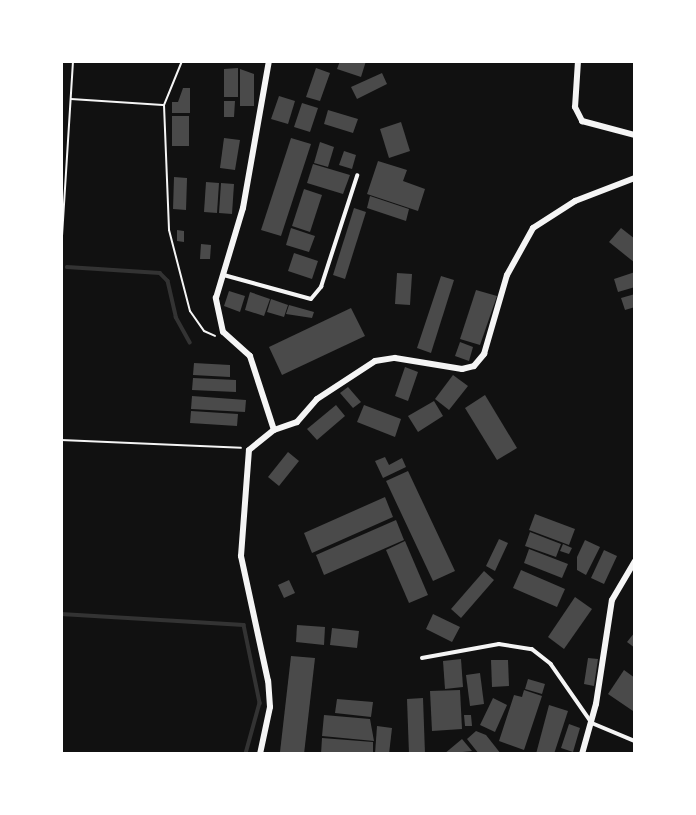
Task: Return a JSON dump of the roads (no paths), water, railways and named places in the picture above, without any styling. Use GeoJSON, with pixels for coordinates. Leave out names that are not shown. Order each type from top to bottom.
{"type":"FeatureCollection","features":[{"type":"Feature","properties":{"kind":"street"},"geometry":{"type":"LineString","coordinates":[[269,61],[243,208],[222,274],[216,312],[229,338],[250,356],[274,430]]}},
{"type":"Feature","properties":{"kind":"street"},"geometry":{"type":"LineString","coordinates":[[578,61],[575,107],[582,121],[635,135]]}},
{"type":"Feature","properties":{"kind":"street"},"geometry":{"type":"LineString","coordinates":[[260,754],[270,707],[242,556],[249,450],[274,430],[297,422],[317,399],[375,361],[395,358],[468,369],[479,362],[507,275],[533,228],[575,201],[635,178]]}},
{"type":"Feature","properties":{"kind":"street"},"geometry":{"type":"LineString","coordinates":[[582,754],[592,723],[612,600],[635,561]]}},
{"type":"Feature","properties":{"kind":"lane"},"geometry":{"type":"LineString","coordinates":[[222,274],[311,299],[321,287],[357,176]]}},
{"type":"Feature","properties":{"kind":"lane"},"geometry":{"type":"LineString","coordinates":[[422,658],[499,644],[533,649],[551,664],[592,723],[635,741]]}},
{"type":"Feature","properties":{"kind":"waterway"},"geometry":{"type":"LineString","coordinates":[[67,267],[160,273],[168,281],[176,317],[190,342]]}},
{"type":"Feature","properties":{"kind":"waterway"},"geometry":{"type":"LineString","coordinates":[[61,614],[244,625],[260,703],[246,754]]}}]}
